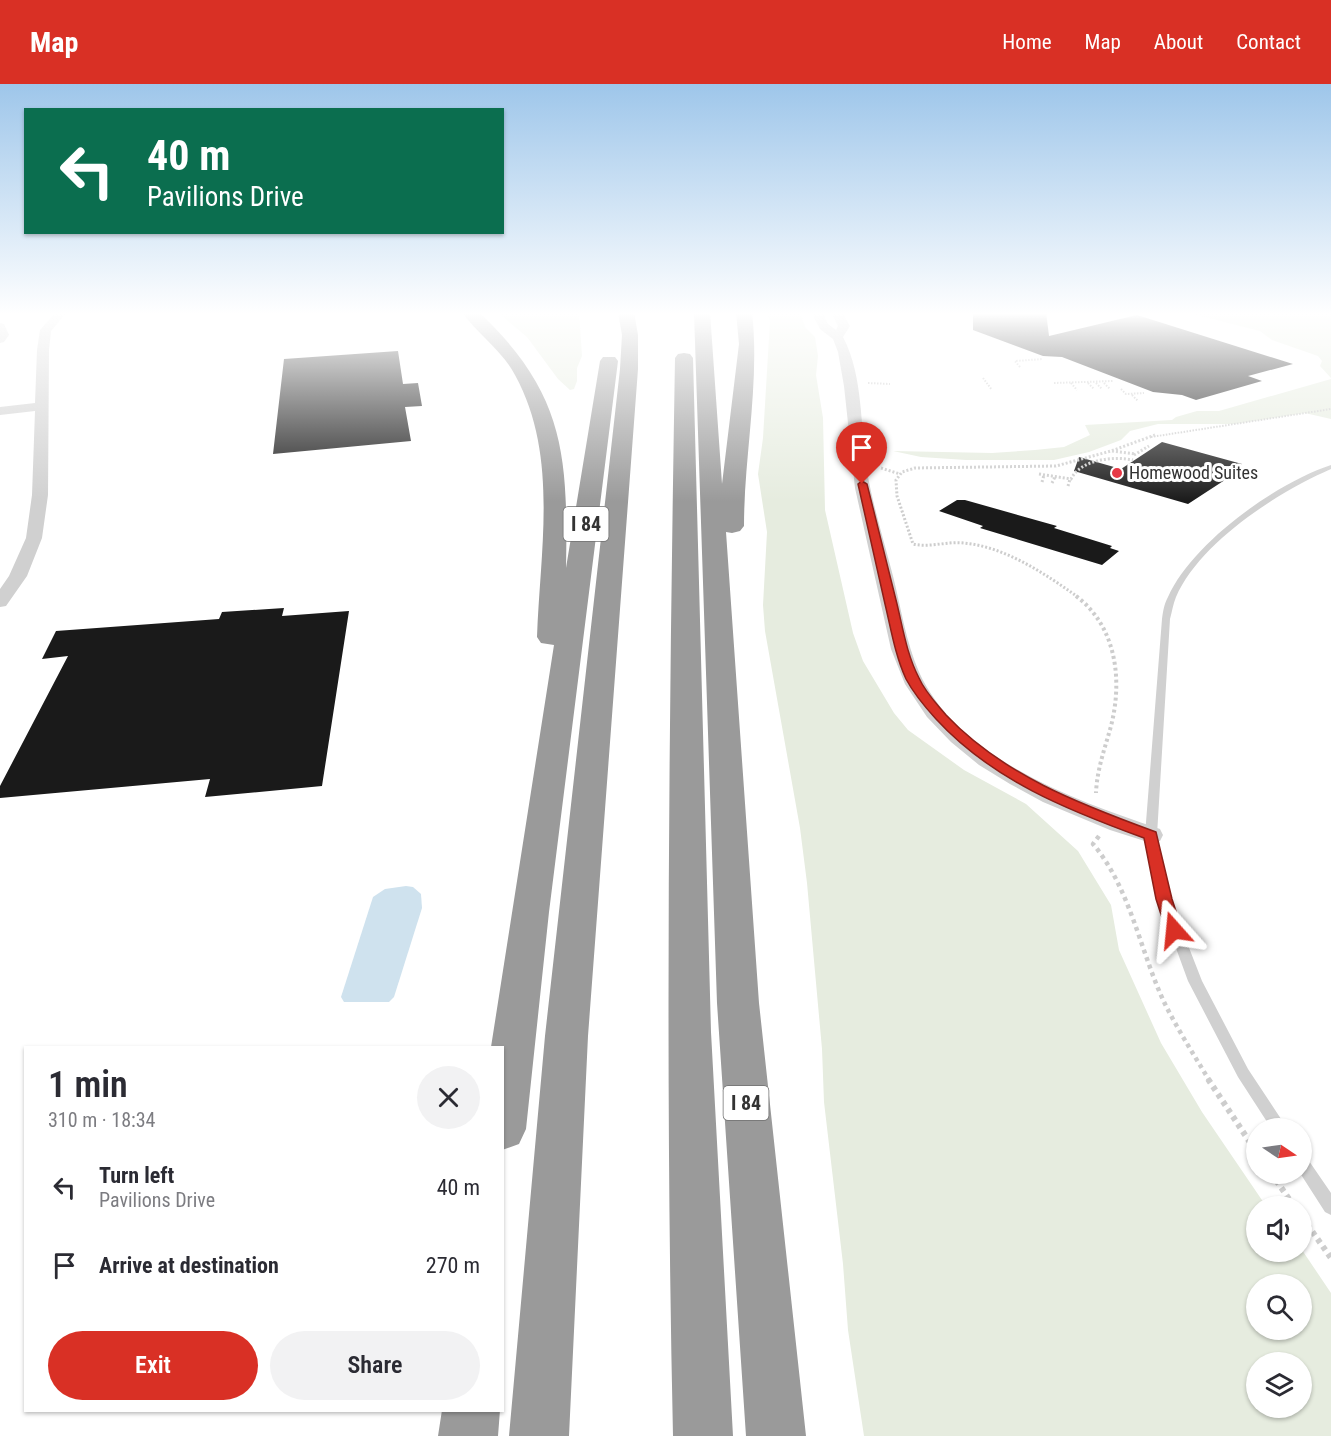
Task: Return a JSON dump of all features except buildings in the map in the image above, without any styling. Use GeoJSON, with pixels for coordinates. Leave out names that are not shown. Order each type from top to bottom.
{"type":"FeatureCollection","features":[{"type":"Feature","properties":{"kind":"highway"},"geometry":{"type":"LineString","coordinates":[[525,375],[544,417],[553,448],[555,498],[551,621],[556,735]]}},
{"type":"Feature","properties":{"kind":"highway","name":"I 84"},"geometry":{"type":"LineString","coordinates":[[504,1114],[607,375]]}},
{"type":"Feature","properties":{"kind":"highway"},"geometry":{"type":"LineString","coordinates":[[539,1436],[551,1230],[573,960],[628,375]]}},
{"type":"Feature","properties":{"kind":"highway"},"geometry":{"type":"LineString","coordinates":[[683,375],[688,1047],[703,1436]]}},
{"type":"Feature","properties":{"kind":"highway","name":"I 84"},"geometry":{"type":"LineString","coordinates":[[705,375],[745,1098],[776,1436]]}},
{"type":"Feature","properties":{"kind":"highway"},"geometry":{"type":"LineString","coordinates":[[718,627],[733,577],[733,487],[744,375]]}},
{"type":"Feature","properties":{"kind":"highway"},"geometry":{"type":"LineString","coordinates":[[468,1436],[471,1412]]}},
{"type":"Feature","properties":{"kind":"street"},"geometry":{"type":"LineString","coordinates":[[0,602],[18,576],[34,538],[40,495],[41,375]]}},
{"type":"Feature","properties":{"kind":"street"},"geometry":{"type":"LineString","coordinates":[[848,375],[862,484],[902,650],[917,687],[934,710],[958,735],[1007,772],[1074,807],[1151,835]]}},
{"type":"Feature","properties":{"kind":"street"},"geometry":{"type":"LineString","coordinates":[[0,411],[41,406]]}},
{"type":"Feature","properties":{"kind":"lane"},"geometry":{"type":"LineString","coordinates":[[1272,1118],[1243,1073],[1184,956],[1164,899],[1151,835],[1166,619],[1172,595],[1203,551],[1230,528],[1300,481],[1331,467]]}},
{"type":"Feature","properties":{"kind":"lane"},"geometry":{"type":"LineString","coordinates":[[1312,1178],[1331,1207]]}},
{"type":"Feature","properties":{"kind":"path"},"geometry":{"type":"LineString","coordinates":[[1061,377],[1077,390]]}},
{"type":"Feature","properties":{"kind":"path"},"geometry":{"type":"LineString","coordinates":[[1069,377],[1071,383]]}},
{"type":"Feature","properties":{"kind":"path"},"geometry":{"type":"LineString","coordinates":[[1077,377],[1086,390]]}},
{"type":"Feature","properties":{"kind":"path"},"geometry":{"type":"LineString","coordinates":[[1084,377],[1094,389]]}},
{"type":"Feature","properties":{"kind":"path"},"geometry":{"type":"LineString","coordinates":[[982,378],[992,390]]}},
{"type":"Feature","properties":{"kind":"path"},"geometry":{"type":"LineString","coordinates":[[1054,383],[1113,381]]}},
{"type":"Feature","properties":{"kind":"path"},"geometry":{"type":"LineString","coordinates":[[868,383],[890,384]]}},
{"type":"Feature","properties":{"kind":"path"},"geometry":{"type":"LineString","coordinates":[[1095,383],[1102,389]]}},
{"type":"Feature","properties":{"kind":"path"},"geometry":{"type":"LineString","coordinates":[[1104,383],[1110,389]]}},
{"type":"Feature","properties":{"kind":"path"},"geometry":{"type":"LineString","coordinates":[[1121,389],[1126,394],[1144,393]]}},
{"type":"Feature","properties":{"kind":"path"},"geometry":{"type":"LineString","coordinates":[[1132,394],[1138,401]]}},
{"type":"Feature","properties":{"kind":"path"},"geometry":{"type":"LineString","coordinates":[[881,468],[900,474],[911,469],[926,467],[1056,465],[1111,451],[1155,435],[1274,420],[1331,409]]}},
{"type":"Feature","properties":{"kind":"path"},"geometry":{"type":"LineString","coordinates":[[1128,459],[1149,446]]}},
{"type":"Feature","properties":{"kind":"path"},"geometry":{"type":"LineString","coordinates":[[1111,451],[1135,454]]}},
{"type":"Feature","properties":{"kind":"path"},"geometry":{"type":"LineString","coordinates":[[1068,486],[1074,472],[1102,458],[1134,460]]}},
{"type":"Feature","properties":{"kind":"path"},"geometry":{"type":"LineString","coordinates":[[882,474],[890,472]]}},
{"type":"Feature","properties":{"kind":"path"},"geometry":{"type":"LineString","coordinates":[[900,474],[894,485],[900,514],[913,544],[923,546],[971,543],[1006,555],[1042,573],[1077,596],[1104,624],[1112,644],[1117,689],[1109,734],[1096,772],[1096,793]]}},
{"type":"Feature","properties":{"kind":"path"},"geometry":{"type":"LineString","coordinates":[[1039,474],[1070,479]]}},
{"type":"Feature","properties":{"kind":"path"},"geometry":{"type":"LineString","coordinates":[[1042,482],[1044,475]]}},
{"type":"Feature","properties":{"kind":"path"},"geometry":{"type":"LineString","coordinates":[[1052,483],[1054,477]]}},
{"type":"Feature","properties":{"kind":"path"},"geometry":{"type":"LineString","coordinates":[[1099,836],[1093,844],[1104,857],[1130,912],[1165,1003],[1218,1097],[1246,1137]]}},
{"type":"Feature","properties":{"kind":"path"},"geometry":{"type":"LineString","coordinates":[[1312,1231],[1331,1258]]}},
{"type":"Feature","properties":{"kind":"shaded area"},"geometry":{"type":"Polygon","coordinates":[[[555,375],[577,375],[574,389],[570,390],[555,375]]]}},
{"type":"Feature","properties":{"kind":"shaded area"},"geometry":{"type":"Polygon","coordinates":[[[767,375],[816,375],[823,418],[825,510],[853,633],[863,661],[894,713],[908,730],[964,770],[1026,804],[1078,851],[1111,905],[1119,950],[1161,1043],[1202,1112],[1246,1177],[1246,1184],[1251,1184],[1259,1196],[1246,1196],[1246,1262],[1310,1262],[1331,1293],[1331,1436],[864,1436],[848,1330],[843,1264],[824,1102],[822,1049],[807,883],[800,828],[765,631],[763,605],[767,532],[758,474],[763,438],[767,375]]]}},
{"type":"Feature","properties":{"kind":"shaded area"},"geometry":{"type":"Polygon","coordinates":[[[1331,379],[1331,419],[1305,413],[1235,424],[1158,424],[1130,431],[1121,440],[1089,452],[1054,460],[966,460],[921,457],[893,451],[992,453],[1064,447],[1090,435],[1085,425],[1172,420],[1197,411],[1219,411],[1331,379]]]}},
{"type":"Feature","properties":{"kind":"water"},"geometry":{"type":"Polygon","coordinates":[[[413,887],[421,894],[422,908],[394,997],[389,1002],[344,1002],[341,997],[373,897],[385,889],[413,887]]]}},
{"type":"Feature","properties":{"kind":"place","name":"Homewood Suites"},"geometry":{"type":"Point","coordinates":[1117,473]}},
{"type":"Feature","properties":{"kind":"route"},"geometry":{"type":"LineString","coordinates":[[862,484],[902,650],[908,669],[925,699],[958,735],[990,761],[1025,783],[1084,811],[1151,835],[1164,899],[1174,930]]}}]}
